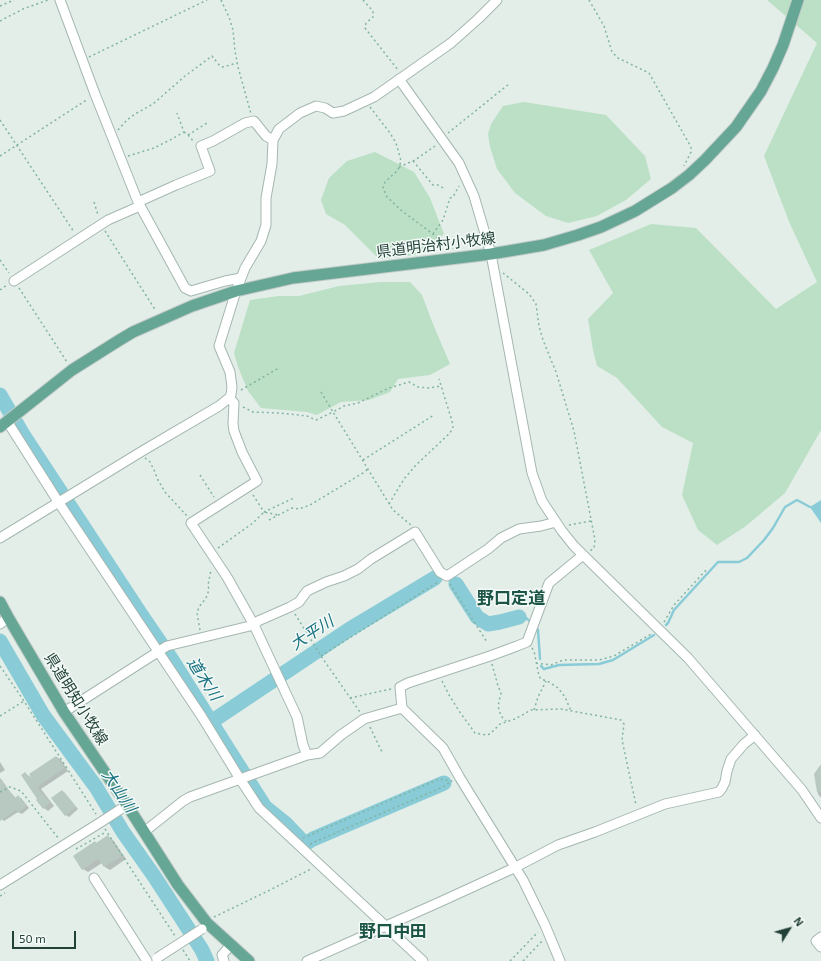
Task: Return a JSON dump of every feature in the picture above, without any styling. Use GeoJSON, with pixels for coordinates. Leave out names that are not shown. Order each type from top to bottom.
{"type":"FeatureCollection","features":[{"type":"Feature","properties":{"kind":"main road","name":"県道明治村小牧線"},"geometry":{"type":"LineString","coordinates":[[4,424],[72,370],[133,332],[192,306],[236,291],[293,278],[491,254],[526,248],[555,242],[601,227],[635,211],[680,182],[705,160],[736,127],[761,91],[773,68],[783,45],[798,0]]}},
{"type":"Feature","properties":{"kind":"main road","name":"県道明知小牧線"},"geometry":{"type":"LineString","coordinates":[[0,602],[3,622],[125,806],[144,832],[205,926],[231,945],[249,961]]}},
{"type":"Feature","properties":{"kind":"street"},"geometry":{"type":"LineString","coordinates":[[60,0],[95,94],[139,204],[185,288],[191,291],[241,278]]}},
{"type":"Feature","properties":{"kind":"street"},"geometry":{"type":"LineString","coordinates":[[307,755],[303,746],[297,717],[254,625],[227,577],[191,523],[257,481],[242,452],[234,431],[230,372],[219,346],[244,268],[261,241],[266,225],[266,198],[272,164],[273,140],[279,129],[300,113],[316,106],[325,108],[333,113],[344,111],[374,97],[451,43],[497,0]]}},
{"type":"Feature","properties":{"kind":"street"},"geometry":{"type":"LineString","coordinates":[[401,78],[459,163],[474,196],[491,254],[532,473],[542,501],[574,546],[688,658],[802,790],[821,818]]}},
{"type":"Feature","properties":{"kind":"street"},"geometry":{"type":"LineString","coordinates":[[14,281],[78,238],[108,220],[176,185],[210,171],[201,146],[245,123],[254,121],[266,136],[273,140]]}},
{"type":"Feature","properties":{"kind":"street"},"geometry":{"type":"LineString","coordinates":[[0,538],[231,399]]}},
{"type":"Feature","properties":{"kind":"street"},"geometry":{"type":"LineString","coordinates":[[4,424],[64,500],[162,649],[202,717],[259,808],[423,961]]}},
{"type":"Feature","properties":{"kind":"street"},"geometry":{"type":"LineString","coordinates":[[64,712],[162,649],[201,637],[254,625],[258,621],[299,602],[307,591],[358,569],[371,559],[415,532],[440,572],[447,576],[488,549],[501,538],[519,528],[541,526],[556,522]]}},
{"type":"Feature","properties":{"kind":"street"},"geometry":{"type":"LineString","coordinates":[[560,961],[522,880],[443,748],[402,708],[400,687],[527,642],[549,583],[584,556]]}},
{"type":"Feature","properties":{"kind":"street"},"geometry":{"type":"LineString","coordinates":[[144,832],[190,797],[307,755],[320,752],[364,719],[402,708]]}},
{"type":"Feature","properties":{"kind":"street"},"geometry":{"type":"LineString","coordinates":[[308,961],[514,868],[558,845],[665,804],[719,792],[725,782],[726,771],[737,751],[755,735]]}},
{"type":"Feature","properties":{"kind":"street"},"geometry":{"type":"LineString","coordinates":[[0,885],[125,806]]}},
{"type":"Feature","properties":{"kind":"street"},"geometry":{"type":"LineString","coordinates":[[94,878],[147,961]]}},
{"type":"Feature","properties":{"kind":"street"},"geometry":{"type":"LineString","coordinates":[[154,959],[205,926]]}},
{"type":"Feature","properties":{"kind":"street"},"geometry":{"type":"LineString","coordinates":[[821,937],[816,941],[821,948]]}},
{"type":"Feature","properties":{"kind":"street"},"geometry":{"type":"LineString","coordinates":[[224,961],[222,955],[231,945]]}},
{"type":"Feature","properties":{"kind":"path"},"geometry":{"type":"LineString","coordinates":[[0,6],[14,0]]}},
{"type":"Feature","properties":{"kind":"path"},"geometry":{"type":"LineString","coordinates":[[0,21],[23,9],[48,0]]}},
{"type":"Feature","properties":{"kind":"path"},"geometry":{"type":"LineString","coordinates":[[82,60],[207,0]]}},
{"type":"Feature","properties":{"kind":"path"},"geometry":{"type":"LineString","coordinates":[[221,0],[233,30],[238,63],[254,121]]}},
{"type":"Feature","properties":{"kind":"path"},"geometry":{"type":"LineString","coordinates":[[363,0],[373,11],[373,16],[366,23],[365,28],[401,78]]}},
{"type":"Feature","properties":{"kind":"path"},"geometry":{"type":"LineString","coordinates":[[589,0],[604,26],[612,52],[618,58],[649,73],[691,147],[691,152],[680,174],[680,182]]}},
{"type":"Feature","properties":{"kind":"path"},"geometry":{"type":"LineString","coordinates":[[111,134],[117,131],[135,114],[153,104],[185,76],[212,56],[220,66],[223,67],[238,63]]}},
{"type":"Feature","properties":{"kind":"path"},"geometry":{"type":"LineString","coordinates":[[399,167],[413,161],[442,140],[509,84]]}},
{"type":"Feature","properties":{"kind":"path"},"geometry":{"type":"LineString","coordinates":[[0,156],[95,94]]}},
{"type":"Feature","properties":{"kind":"path"},"geometry":{"type":"LineString","coordinates":[[365,101],[390,133],[396,143],[401,161],[398,170],[385,182],[383,188],[387,197],[402,211],[453,249],[454,258]]}},
{"type":"Feature","properties":{"kind":"path"},"geometry":{"type":"LineString","coordinates":[[177,113],[184,132],[196,145],[201,146]]}},
{"type":"Feature","properties":{"kind":"path"},"geometry":{"type":"LineString","coordinates":[[0,120],[78,238]]}},
{"type":"Feature","properties":{"kind":"path"},"geometry":{"type":"LineString","coordinates":[[188,135],[207,122]]}},
{"type":"Feature","properties":{"kind":"path"},"geometry":{"type":"LineString","coordinates":[[121,158],[154,148],[184,132]]}},
{"type":"Feature","properties":{"kind":"path"},"geometry":{"type":"LineString","coordinates":[[413,161],[433,184],[444,189]]}},
{"type":"Feature","properties":{"kind":"path"},"geometry":{"type":"LineString","coordinates":[[433,234],[443,220],[450,198],[453,197],[463,173]]}},
{"type":"Feature","properties":{"kind":"path"},"geometry":{"type":"LineString","coordinates":[[94,202],[101,224],[161,319]]}},
{"type":"Feature","properties":{"kind":"path"},"geometry":{"type":"LineString","coordinates":[[0,260],[72,370]]}},
{"type":"Feature","properties":{"kind":"path"},"geometry":{"type":"LineString","coordinates":[[513,280],[529,294],[536,304],[539,326],[543,340],[556,372],[574,431],[595,540],[594,548],[584,556]]}},
{"type":"Feature","properties":{"kind":"path"},"geometry":{"type":"LineString","coordinates":[[279,368],[231,399],[254,412],[307,416],[316,420],[344,406],[358,403],[389,388],[409,382],[418,387],[430,388],[441,386]]}},
{"type":"Feature","properties":{"kind":"path"},"geometry":{"type":"LineString","coordinates":[[389,504],[404,479],[416,465],[450,433],[453,427],[439,379]]}},
{"type":"Feature","properties":{"kind":"path"},"geometry":{"type":"LineString","coordinates":[[321,392],[393,510],[411,525],[415,532]]}},
{"type":"Feature","properties":{"kind":"path"},"geometry":{"type":"LineString","coordinates":[[362,460],[434,415]]}},
{"type":"Feature","properties":{"kind":"path"},"geometry":{"type":"LineString","coordinates":[[139,453],[150,462],[165,492],[192,523]]}},
{"type":"Feature","properties":{"kind":"path"},"geometry":{"type":"LineString","coordinates":[[269,520],[292,508],[299,509],[310,505],[368,469]]}},
{"type":"Feature","properties":{"kind":"path"},"geometry":{"type":"LineString","coordinates":[[200,475],[219,505]]}},
{"type":"Feature","properties":{"kind":"path"},"geometry":{"type":"LineString","coordinates":[[248,487],[264,512],[278,515]]}},
{"type":"Feature","properties":{"kind":"path"},"geometry":{"type":"LineString","coordinates":[[201,637],[197,613],[199,606],[206,598],[209,590],[208,585],[213,556],[264,512],[294,498]]}},
{"type":"Feature","properties":{"kind":"path"},"geometry":{"type":"LineString","coordinates":[[562,531],[568,525],[591,521]]}},
{"type":"Feature","properties":{"kind":"path"},"geometry":{"type":"LineString","coordinates":[[536,663],[551,665],[563,660],[599,660],[614,656],[654,632],[663,623],[674,605],[707,569]]}},
{"type":"Feature","properties":{"kind":"path"},"geometry":{"type":"LineString","coordinates":[[322,656],[447,576],[451,586],[487,642]]}},
{"type":"Feature","properties":{"kind":"path"},"geometry":{"type":"LineString","coordinates":[[290,607],[368,724],[382,752]]}},
{"type":"Feature","properties":{"kind":"path"},"geometry":{"type":"LineString","coordinates":[[527,642],[534,651],[539,676],[541,679],[558,688],[565,697],[571,711]]}},
{"type":"Feature","properties":{"kind":"path"},"geometry":{"type":"LineString","coordinates":[[490,656],[501,693],[498,706],[501,716],[507,722]]}},
{"type":"Feature","properties":{"kind":"path"},"geometry":{"type":"LineString","coordinates":[[0,666],[102,821],[176,938]]}},
{"type":"Feature","properties":{"kind":"path"},"geometry":{"type":"LineString","coordinates":[[438,674],[452,700],[475,733],[486,735],[490,734],[500,724],[515,719],[531,710],[561,709],[621,720],[624,724],[622,740],[638,814]]}},
{"type":"Feature","properties":{"kind":"path"},"geometry":{"type":"LineString","coordinates":[[534,710],[538,697],[546,681]]}},
{"type":"Feature","properties":{"kind":"path"},"geometry":{"type":"LineString","coordinates":[[350,698],[400,687]]}},
{"type":"Feature","properties":{"kind":"path"},"geometry":{"type":"LineString","coordinates":[[0,716],[24,701]]}},
{"type":"Feature","properties":{"kind":"path"},"geometry":{"type":"LineString","coordinates":[[302,838],[439,779],[452,781],[443,787],[311,843],[304,849]]}},
{"type":"Feature","properties":{"kind":"path"},"geometry":{"type":"LineString","coordinates":[[0,792],[10,787],[21,791],[63,846]]}},
{"type":"Feature","properties":{"kind":"path"},"geometry":{"type":"LineString","coordinates":[[205,926],[215,916],[320,864]]}},
{"type":"Feature","properties":{"kind":"path"},"geometry":{"type":"LineString","coordinates":[[510,961],[546,930]]}},
{"type":"Feature","properties":{"kind":"path"},"geometry":{"type":"LineString","coordinates":[[523,961],[546,930]]}},
{"type":"Feature","properties":{"kind":"path"},"geometry":{"type":"LineString","coordinates":[[183,949],[190,961]]}},
{"type":"Feature","properties":{"kind":"green space"},"geometry":{"type":"Polygon","coordinates":[[[767,0],[821,0],[821,430],[785,493],[746,526],[717,545],[698,530],[682,495],[693,443],[662,427],[617,378],[597,366],[588,319],[613,293],[589,250],[651,224],[696,228],[776,309],[817,282],[790,224],[764,156],[817,43],[767,0]]]}},
{"type":"Feature","properties":{"kind":"green space"},"geometry":{"type":"Polygon","coordinates":[[[524,102],[606,115],[645,156],[651,179],[626,200],[597,216],[568,223],[546,216],[515,193],[497,169],[490,147],[488,134],[491,124],[503,106],[524,102]]]}},
{"type":"Feature","properties":{"kind":"green space"},"geometry":{"type":"Polygon","coordinates":[[[375,152],[414,172],[430,198],[444,234],[431,245],[415,255],[379,259],[345,225],[326,214],[321,200],[329,178],[347,161],[375,152]]]}},
{"type":"Feature","properties":{"kind":"green space"},"geometry":{"type":"Polygon","coordinates":[[[380,282],[410,282],[422,295],[450,364],[430,375],[398,379],[390,392],[369,400],[341,402],[317,415],[307,412],[261,408],[248,391],[234,353],[250,300],[278,296],[299,296],[339,286],[380,282]]]}},
{"type":"Feature","properties":{"kind":"water"},"geometry":{"type":"Polygon","coordinates":[[[821,500],[821,523],[810,507],[821,500]]]}},
{"type":"Feature","properties":{"kind":"building"},"geometry":{"type":"Polygon","coordinates":[[[56,756],[64,768],[37,787],[50,803],[43,809],[21,775],[25,772],[30,778],[31,777],[29,774],[56,756]]]}},
{"type":"Feature","properties":{"kind":"building"},"geometry":{"type":"Polygon","coordinates":[[[821,764],[821,792],[817,792],[814,774],[821,764]]]}},
{"type":"Feature","properties":{"kind":"building"},"geometry":{"type":"Polygon","coordinates":[[[0,778],[8,791],[9,790],[15,798],[18,795],[26,806],[18,813],[16,810],[0,821],[0,778]]]}},
{"type":"Feature","properties":{"kind":"building"},"geometry":{"type":"Polygon","coordinates":[[[62,790],[76,807],[65,816],[51,798],[62,790]]]}},
{"type":"Feature","properties":{"kind":"building"},"geometry":{"type":"Polygon","coordinates":[[[108,835],[122,856],[104,867],[98,859],[82,870],[73,856],[95,841],[96,843],[108,835]]]}},
{"type":"Feature","properties":{"kind":"waterway","name":"道木川"},"geometry":{"type":"LineString","coordinates":[[0,395],[22,433],[172,660],[265,807],[285,823],[305,844],[313,839],[444,783]]}},
{"type":"Feature","properties":{"kind":"waterway"},"geometry":{"type":"LineString","coordinates":[[666,625],[674,610],[718,562],[739,562],[747,558],[773,528],[785,507],[797,500],[810,507]]}},
{"type":"Feature","properties":{"kind":"waterway","name":"大平川"},"geometry":{"type":"LineString","coordinates":[[211,722],[350,629],[435,578]]}},
{"type":"Feature","properties":{"kind":"waterway","name":"大平川"},"geometry":{"type":"LineString","coordinates":[[456,584],[477,617],[488,624],[519,617]]}},
{"type":"Feature","properties":{"kind":"waterway"},"geometry":{"type":"LineString","coordinates":[[519,617],[526,618],[531,622]]}},
{"type":"Feature","properties":{"kind":"waterway"},"geometry":{"type":"LineString","coordinates":[[536,626],[538,630],[540,659]]}},
{"type":"Feature","properties":{"kind":"waterway"},"geometry":{"type":"LineString","coordinates":[[541,666],[544,669],[559,665],[599,664],[613,660],[654,635]]}},
{"type":"Feature","properties":{"kind":"waterway","name":"大山川"},"geometry":{"type":"LineString","coordinates":[[0,641],[43,715],[96,787],[123,832],[154,876],[202,950],[207,961]]}},
{"type":"Feature","properties":{"kind":"district","name":"野口定道"},"geometry":{"type":"Point","coordinates":[511,598]}},
{"type":"Feature","properties":{"kind":"district","name":"野口中田"},"geometry":{"type":"Point","coordinates":[393,931]}}]}
